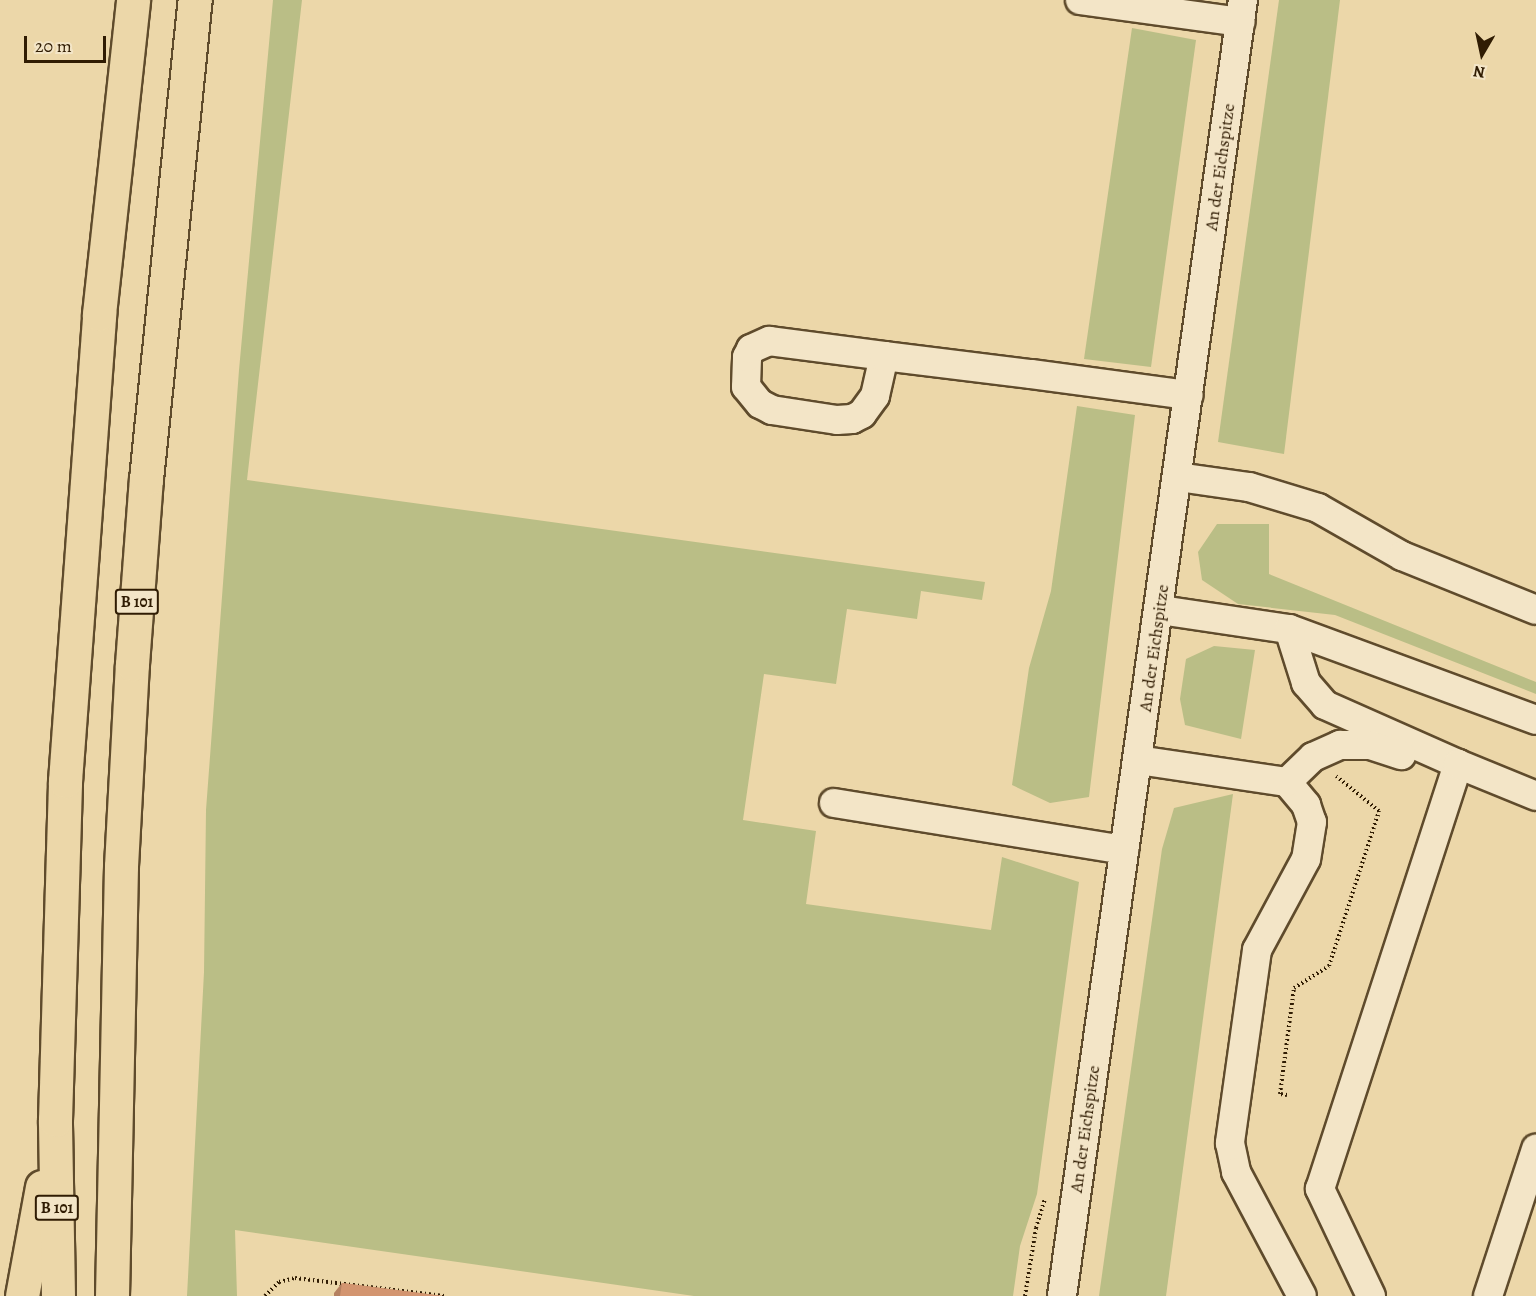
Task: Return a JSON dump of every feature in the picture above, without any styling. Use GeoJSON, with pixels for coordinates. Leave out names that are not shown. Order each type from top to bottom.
{"type":"FeatureCollection","features":[{"type":"Feature","properties":{"kind":"highway","name":"B 101"},"geometry":{"type":"LineString","coordinates":[[58,1296],[55,1120],[65,782],[99,314],[133,0]]}},
{"type":"Feature","properties":{"kind":"highway","name":"B 101"},"geometry":{"type":"LineString","coordinates":[[112,1296],[121,866],[132,664],[146,479],[195,0]]}},
{"type":"Feature","properties":{"kind":"highway"},"geometry":{"type":"LineString","coordinates":[[22,1296],[55,1120]]}},
{"type":"Feature","properties":{"kind":"highway"},"geometry":{"type":"LineString","coordinates":[[113,1206],[121,1296]]}},
{"type":"Feature","properties":{"kind":"street"},"geometry":{"type":"LineString","coordinates":[[1080,0],[1241,11]]}},
{"type":"Feature","properties":{"kind":"street","name":"An der Eichspitze"},"geometry":{"type":"LineString","coordinates":[[1062,1296],[1160,610],[1241,11]]}},
{"type":"Feature","properties":{"kind":"street"},"geometry":{"type":"LineString","coordinates":[[884,356],[876,396],[862,414],[852,419],[837,420],[772,410],[760,404],[746,387],[747,357],[760,343],[884,356],[1189,395]]}},
{"type":"Feature","properties":{"kind":"street"},"geometry":{"type":"LineString","coordinates":[[1178,477],[1249,487],[1318,508],[1402,556],[1536,610]]}},
{"type":"Feature","properties":{"kind":"street"},"geometry":{"type":"LineString","coordinates":[[1160,610],[1289,629],[1536,720]]}},
{"type":"Feature","properties":{"kind":"street"},"geometry":{"type":"LineString","coordinates":[[1289,629],[1306,683],[1325,705],[1536,796]]}},
{"type":"Feature","properties":{"kind":"street"},"geometry":{"type":"LineString","coordinates":[[1287,782],[1313,757],[1354,743],[1383,748],[1429,765],[1458,764]]}},
{"type":"Feature","properties":{"kind":"street"},"geometry":{"type":"LineString","coordinates":[[1138,760],[1287,782],[1306,805],[1312,822],[1312,841],[1257,950],[1230,1143],[1236,1172],[1302,1296]]}},
{"type":"Feature","properties":{"kind":"street"},"geometry":{"type":"LineString","coordinates":[[1371,1296],[1320,1189],[1458,764]]}},
{"type":"Feature","properties":{"kind":"street"},"geometry":{"type":"LineString","coordinates":[[834,803],[1124,850]]}},
{"type":"Feature","properties":{"kind":"street"},"geometry":{"type":"LineString","coordinates":[[1488,1296],[1536,1149]]}},
{"type":"Feature","properties":{"kind":"path"},"geometry":{"type":"LineString","coordinates":[[1287,1095],[1281,1094],[1294,988],[1329,966],[1379,811],[1313,757]]}},
{"type":"Feature","properties":{"kind":"path"},"geometry":{"type":"LineString","coordinates":[[265,1296],[279,1282],[295,1278],[444,1296]]}},
{"type":"Feature","properties":{"kind":"green space"},"geometry":{"type":"Polygon","coordinates":[[[273,0],[302,0],[247,480],[985,582],[982,600],[921,591],[917,619],[847,609],[836,684],[764,674],[743,820],[816,831],[806,904],[991,930],[1002,857],[1079,882],[1037,1194],[1020,1246],[1013,1296],[694,1296],[235,1230],[237,1296],[187,1296],[204,972],[206,810],[239,370],[273,0]]]}},
{"type":"Feature","properties":{"kind":"green space"},"geometry":{"type":"Polygon","coordinates":[[[1279,0],[1340,0],[1284,454],[1218,442],[1279,0]]]}},
{"type":"Feature","properties":{"kind":"green space"},"geometry":{"type":"Polygon","coordinates":[[[1132,28],[1196,40],[1151,367],[1084,359],[1132,28]]]}},
{"type":"Feature","properties":{"kind":"green space"},"geometry":{"type":"Polygon","coordinates":[[[1077,406],[1135,415],[1089,797],[1050,803],[1012,785],[1029,668],[1051,591],[1077,406]]]}},
{"type":"Feature","properties":{"kind":"green space"},"geometry":{"type":"Polygon","coordinates":[[[1217,524],[1269,524],[1269,574],[1536,682],[1536,694],[1335,615],[1238,604],[1202,580],[1198,552],[1217,524]]]}},
{"type":"Feature","properties":{"kind":"green space"},"geometry":{"type":"Polygon","coordinates":[[[1214,646],[1255,650],[1241,739],[1185,725],[1180,699],[1186,659],[1214,646]]]}},
{"type":"Feature","properties":{"kind":"green space"},"geometry":{"type":"Polygon","coordinates":[[[1233,794],[1166,1296],[1099,1296],[1162,849],[1174,808],[1233,794]]]}},
{"type":"Feature","properties":{"kind":"building"},"geometry":{"type":"Polygon","coordinates":[[[342,1283],[443,1296],[340,1296],[342,1283]]]}}]}
